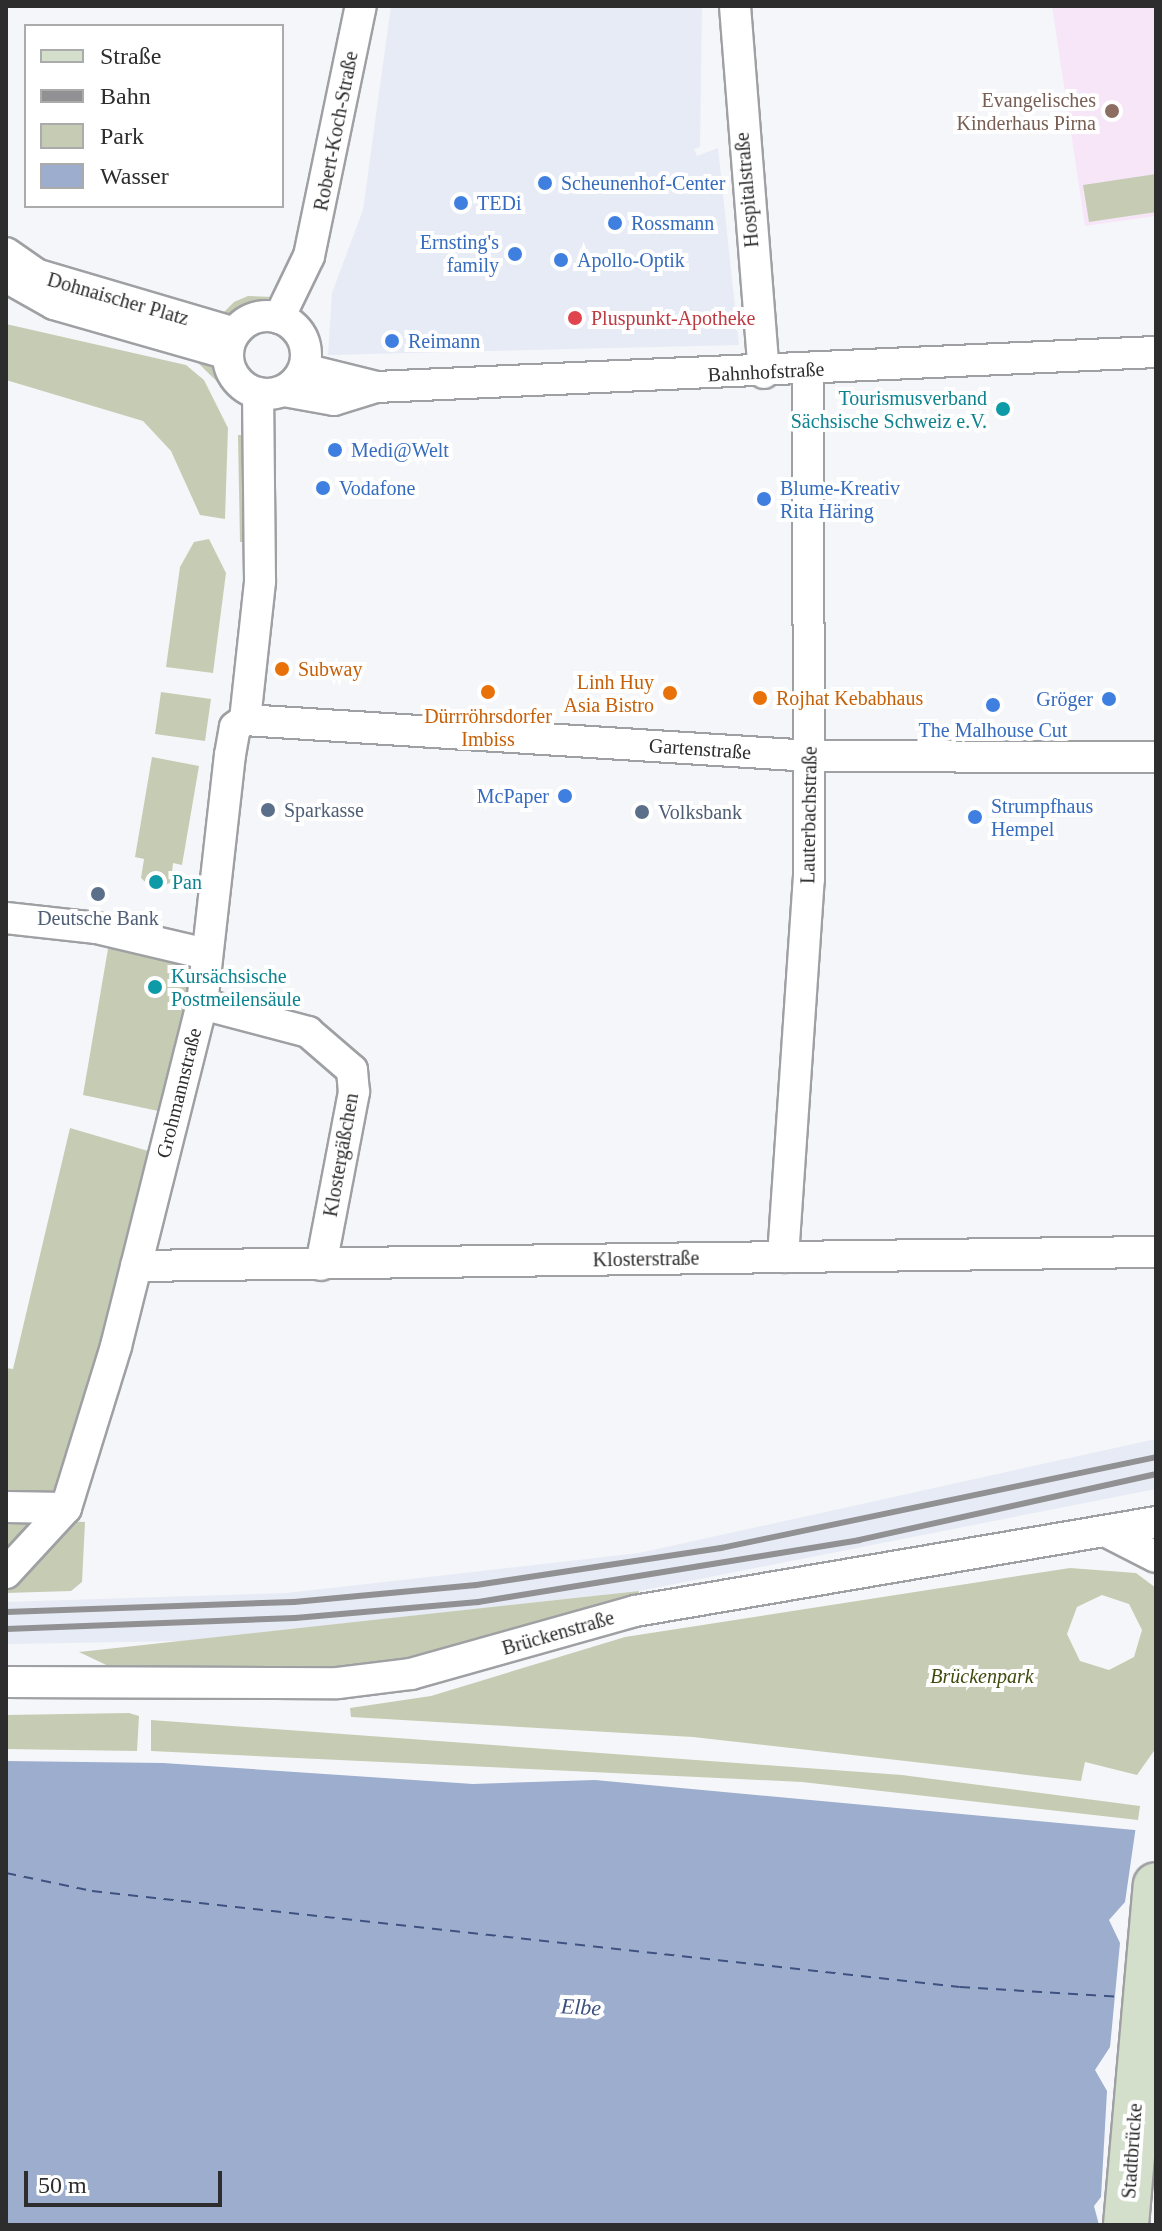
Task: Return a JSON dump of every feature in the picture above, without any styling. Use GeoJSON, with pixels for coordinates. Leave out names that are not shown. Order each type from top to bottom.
{"type":"FeatureCollection","features":[{"type":"Feature","properties":{"kind":"main road","name":"Stadtbrücke"},"geometry":{"type":"LineString","coordinates":[[1126,2225],[1156,1885]]}},
{"type":"Feature","properties":{"kind":"street","name":"Robert-Koch-Straße"},"geometry":{"type":"LineString","coordinates":[[290,326],[309,256],[361,6]]}},
{"type":"Feature","properties":{"kind":"street","name":"Hospitalstraße"},"geometry":{"type":"LineString","coordinates":[[735,6],[764,373]]}},
{"type":"Feature","properties":{"kind":"street","name":"Dohnaischer Platz"},"geometry":{"type":"LineString","coordinates":[[6,253],[38,275],[231,343]]}},
{"type":"Feature","properties":{"kind":"street","name":"Dohnaischer Platz"},"geometry":{"type":"LineString","coordinates":[[6,277],[54,304],[231,343]]}},
{"type":"Feature","properties":{"kind":"street"},"geometry":{"type":"LineString","coordinates":[[254,318],[290,326],[282,384],[236,379],[231,343],[254,318]]}},
{"type":"Feature","properties":{"kind":"street","name":"Bahnhofstraße"},"geometry":{"type":"LineString","coordinates":[[282,384],[334,400],[376,387],[764,373],[1156,352]]}},
{"type":"Feature","properties":{"kind":"street","name":"Lauterbachstraße"},"geometry":{"type":"LineString","coordinates":[[783,1257],[811,756],[808,371]]}},
{"type":"Feature","properties":{"kind":"street","name":"Grohmannstraße"},"geometry":{"type":"LineString","coordinates":[[6,1573],[66,1508],[136,1266],[202,1004],[230,755],[235,727],[245,720],[282,384]]}},
{"type":"Feature","properties":{"kind":"street","name":"Gartenstraße"},"geometry":{"type":"LineString","coordinates":[[245,720],[811,756],[1156,757]]}},
{"type":"Feature","properties":{"kind":"street"},"geometry":{"type":"LineString","coordinates":[[6,918],[96,928],[207,954]]}},
{"type":"Feature","properties":{"kind":"street","name":"Klostergäßchen"},"geometry":{"type":"LineString","coordinates":[[202,1004],[308,1032],[352,1070],[354,1092],[321,1265]]}},
{"type":"Feature","properties":{"kind":"street","name":"Klosterstraße"},"geometry":{"type":"LineString","coordinates":[[136,1266],[783,1257],[825,1252],[1156,1252]]}},
{"type":"Feature","properties":{"kind":"street"},"geometry":{"type":"LineString","coordinates":[[6,1507],[66,1508]]}},
{"type":"Feature","properties":{"kind":"street","name":"Brückenstraße"},"geometry":{"type":"LineString","coordinates":[[6,1682],[338,1683],[411,1674],[635,1611],[1156,1522]]}},
{"type":"Feature","properties":{"kind":"street"},"geometry":{"type":"LineString","coordinates":[[1107,1532],[1156,1557]]}},
{"type":"Feature","properties":{"kind":"shaded area","name":"Scheunenhof-Center"},"geometry":{"type":"Polygon","coordinates":[[[391,6],[702,6],[700,147],[694,149],[697,156],[718,148],[739,345],[328,355],[332,293],[363,210],[391,6]]]}},
{"type":"Feature","properties":{"kind":"shaded area","name":"Evangelisches Kinderhaus Pirna"},"geometry":{"type":"Polygon","coordinates":[[[1052,6],[1156,6],[1156,216],[1085,226],[1052,6]]]}},
{"type":"Feature","properties":{"kind":"shaded area"},"geometry":{"type":"Polygon","coordinates":[[[1156,1439],[1156,1489],[639,1591],[183,1641],[6,1644],[6,1602],[287,1593],[639,1553],[1156,1439]]]}},
{"type":"Feature","properties":{"kind":"green space"},"geometry":{"type":"Polygon","coordinates":[[[1156,174],[1156,212],[1089,222],[1083,185],[1156,174]]]}},
{"type":"Feature","properties":{"kind":"green space"},"geometry":{"type":"Polygon","coordinates":[[[248,296],[273,297],[219,317],[234,302],[248,296]]]}},
{"type":"Feature","properties":{"kind":"green space"},"geometry":{"type":"Polygon","coordinates":[[[6,324],[186,365],[204,380],[228,428],[225,519],[200,515],[171,451],[143,421],[6,380],[6,324]]]}},
{"type":"Feature","properties":{"kind":"green space"},"geometry":{"type":"Polygon","coordinates":[[[199,354],[220,371],[246,410],[196,361],[199,354]]]}},
{"type":"Feature","properties":{"kind":"green space"},"geometry":{"type":"Polygon","coordinates":[[[238,435],[245,435],[247,542],[240,542],[238,435]]]}},
{"type":"Feature","properties":{"kind":"green space"},"geometry":{"type":"Polygon","coordinates":[[[209,539],[226,573],[213,673],[166,667],[180,567],[194,542],[209,539]]]}},
{"type":"Feature","properties":{"kind":"green space"},"geometry":{"type":"Polygon","coordinates":[[[161,692],[211,699],[205,741],[155,734],[161,692]]]}},
{"type":"Feature","properties":{"kind":"green space"},"geometry":{"type":"Polygon","coordinates":[[[152,757],[199,766],[182,865],[173,863],[171,882],[155,891],[141,878],[144,859],[135,857],[152,757]]]}},
{"type":"Feature","properties":{"kind":"green space"},"geometry":{"type":"Polygon","coordinates":[[[109,943],[192,964],[163,1112],[83,1095],[109,943]]]}},
{"type":"Feature","properties":{"kind":"green space"},"geometry":{"type":"Polygon","coordinates":[[[70,1128],[155,1153],[61,1496],[6,1499],[6,1368],[13,1369],[70,1128]]]}},
{"type":"Feature","properties":{"kind":"green space"},"geometry":{"type":"Polygon","coordinates":[[[6,1518],[45,1519],[6,1563],[6,1518]]]}},
{"type":"Feature","properties":{"kind":"green space"},"geometry":{"type":"Polygon","coordinates":[[[63,1521],[85,1522],[82,1582],[71,1591],[6,1593],[6,1581],[63,1521]]]}},
{"type":"Feature","properties":{"kind":"green space","name":"Brückenpark"},"geometry":{"type":"Polygon","coordinates":[[[1070,1568],[1136,1573],[1156,1588],[1156,1748],[1137,1775],[1085,1762],[1081,1781],[693,1737],[351,1717],[350,1708],[431,1696],[625,1637],[1070,1568]],[[1102,1595],[1077,1607],[1067,1634],[1080,1661],[1109,1670],[1134,1657],[1142,1630],[1129,1604],[1102,1595]]]}},
{"type":"Feature","properties":{"kind":"green space"},"geometry":{"type":"Polygon","coordinates":[[[639,1591],[639,1598],[415,1661],[339,1670],[123,1673],[79,1652],[639,1591]]]}},
{"type":"Feature","properties":{"kind":"green space"},"geometry":{"type":"Polygon","coordinates":[[[129,1713],[139,1716],[137,1751],[6,1749],[6,1715],[129,1713]]]}},
{"type":"Feature","properties":{"kind":"green space"},"geometry":{"type":"Polygon","coordinates":[[[151,1720],[902,1775],[1140,1806],[1138,1820],[802,1782],[151,1751],[151,1720]]]}},
{"type":"Feature","properties":{"kind":"water","name":"Elbe"},"geometry":{"type":"Polygon","coordinates":[[[6,1761],[163,1763],[473,1784],[595,1780],[1156,1832],[1156,2225],[6,2225],[6,1761]]]}},
{"type":"Feature","properties":{"kind":"pier"},"geometry":{"type":"Polygon","coordinates":[[[1136,1826],[1156,1828],[1156,2225],[1099,2225],[1094,2206],[1101,2197],[1107,2091],[1095,2070],[1110,2047],[1120,1943],[1109,1920],[1125,1902],[1136,1826]]]}},
{"type":"Feature","properties":{"kind":"ferry route"},"geometry":{"type":"LineString","coordinates":[[6,1873],[92,1891],[960,1987],[1123,1997]]}},
{"type":"Feature","properties":{"kind":"railway"},"geometry":{"type":"LineString","coordinates":[[6,1612],[294,1602],[476,1585],[721,1548],[1156,1457]]}},
{"type":"Feature","properties":{"kind":"railway"},"geometry":{"type":"LineString","coordinates":[[6,1629],[295,1618],[478,1602],[859,1540],[1156,1474]]}},
{"type":"Feature","properties":{"kind":"place","name":"Evangelisches Kinderhaus Pirna"},"geometry":{"type":"Point","coordinates":[1112,111]}},
{"type":"Feature","properties":{"kind":"place","name":"Scheunenhof-Center"},"geometry":{"type":"Point","coordinates":[545,183]}},
{"type":"Feature","properties":{"kind":"place","name":"TEDi"},"geometry":{"type":"Point","coordinates":[461,203]}},
{"type":"Feature","properties":{"kind":"place","name":"Rossmann"},"geometry":{"type":"Point","coordinates":[615,223]}},
{"type":"Feature","properties":{"kind":"place","name":"Ernsting's family"},"geometry":{"type":"Point","coordinates":[515,254]}},
{"type":"Feature","properties":{"kind":"place","name":"Apollo-Optik"},"geometry":{"type":"Point","coordinates":[561,260]}},
{"type":"Feature","properties":{"kind":"place","name":"Pluspunkt-Apotheke"},"geometry":{"type":"Point","coordinates":[575,318]}},
{"type":"Feature","properties":{"kind":"place","name":"Reimann"},"geometry":{"type":"Point","coordinates":[392,341]}},
{"type":"Feature","properties":{"kind":"place","name":"Tourismusverband Sächsische Schweiz e.V."},"geometry":{"type":"Point","coordinates":[1003,409]}},
{"type":"Feature","properties":{"kind":"place","name":"Medi@Welt"},"geometry":{"type":"Point","coordinates":[335,450]}},
{"type":"Feature","properties":{"kind":"place","name":"Vodafone"},"geometry":{"type":"Point","coordinates":[323,488]}},
{"type":"Feature","properties":{"kind":"place","name":"Blume-Kreativ Rita Häring"},"geometry":{"type":"Point","coordinates":[764,499]}},
{"type":"Feature","properties":{"kind":"place","name":"Subway"},"geometry":{"type":"Point","coordinates":[282,669]}},
{"type":"Feature","properties":{"kind":"place","name":"Dürrröhrsdorfer Imbiss"},"geometry":{"type":"Point","coordinates":[488,692]}},
{"type":"Feature","properties":{"kind":"place","name":"Linh Huy Asia Bistro"},"geometry":{"type":"Point","coordinates":[670,693]}},
{"type":"Feature","properties":{"kind":"place","name":"Rojhat Kebabhaus"},"geometry":{"type":"Point","coordinates":[760,698]}},
{"type":"Feature","properties":{"kind":"place","name":"Gröger"},"geometry":{"type":"Point","coordinates":[1109,699]}},
{"type":"Feature","properties":{"kind":"place","name":"The Malhouse Cut"},"geometry":{"type":"Point","coordinates":[993,705]}},
{"type":"Feature","properties":{"kind":"place","name":"McPaper"},"geometry":{"type":"Point","coordinates":[565,796]}},
{"type":"Feature","properties":{"kind":"place","name":"Sparkasse"},"geometry":{"type":"Point","coordinates":[268,810]}},
{"type":"Feature","properties":{"kind":"place","name":"Volksbank"},"geometry":{"type":"Point","coordinates":[642,812]}},
{"type":"Feature","properties":{"kind":"place","name":"Strumpfhaus Hempel"},"geometry":{"type":"Point","coordinates":[975,817]}},
{"type":"Feature","properties":{"kind":"place","name":"Pan"},"geometry":{"type":"Point","coordinates":[156,882]}},
{"type":"Feature","properties":{"kind":"place","name":"Deutsche Bank"},"geometry":{"type":"Point","coordinates":[98,894]}},
{"type":"Feature","properties":{"kind":"place","name":"Kursächsische Postmeilensäule"},"geometry":{"type":"Point","coordinates":[155,987]}}]}
